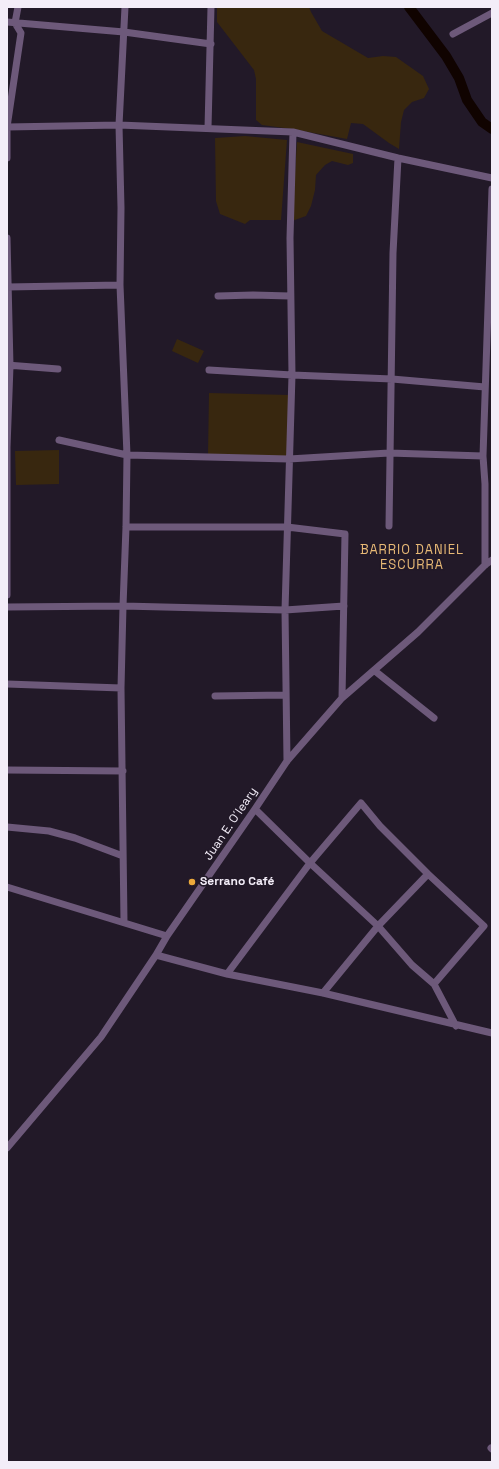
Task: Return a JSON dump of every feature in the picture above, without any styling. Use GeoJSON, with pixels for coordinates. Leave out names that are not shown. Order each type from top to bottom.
{"type":"FeatureCollection","features":[{"type":"Feature","properties":{"kind":"street"},"geometry":{"type":"LineString","coordinates":[[7,158],[7,127],[21,33],[15,23],[18,7]]}},
{"type":"Feature","properties":{"kind":"street"},"geometry":{"type":"LineString","coordinates":[[124,922],[121,688],[127,455],[120,285],[121,208],[118,125],[125,7]]}},
{"type":"Feature","properties":{"kind":"street"},"geometry":{"type":"LineString","coordinates":[[208,128],[211,7]]}},
{"type":"Feature","properties":{"kind":"street"},"geometry":{"type":"LineString","coordinates":[[453,34],[492,13]]}},
{"type":"Feature","properties":{"kind":"street"},"geometry":{"type":"LineString","coordinates":[[7,22],[124,32],[211,44]]}},
{"type":"Feature","properties":{"kind":"street"},"geometry":{"type":"LineString","coordinates":[[7,127],[118,125],[293,132],[398,158],[492,178]]}},
{"type":"Feature","properties":{"kind":"street"},"geometry":{"type":"LineString","coordinates":[[287,761],[285,610],[292,376],[290,238],[293,132]]}},
{"type":"Feature","properties":{"kind":"street"},"geometry":{"type":"LineString","coordinates":[[389,526],[393,253],[398,158]]}},
{"type":"Feature","properties":{"kind":"street"},"geometry":{"type":"LineString","coordinates":[[485,565],[488,485],[483,456],[492,189]]}},
{"type":"Feature","properties":{"kind":"street"},"geometry":{"type":"LineString","coordinates":[[7,238],[9,366],[7,447],[7,595]]}},
{"type":"Feature","properties":{"kind":"street"},"geometry":{"type":"LineString","coordinates":[[8,287],[120,285]]}},
{"type":"Feature","properties":{"kind":"street"},"geometry":{"type":"LineString","coordinates":[[218,296],[290,296]]}},
{"type":"Feature","properties":{"kind":"street"},"geometry":{"type":"LineString","coordinates":[[9,366],[58,370]]}},
{"type":"Feature","properties":{"kind":"street"},"geometry":{"type":"LineString","coordinates":[[209,370],[292,376],[392,378],[485,387]]}},
{"type":"Feature","properties":{"kind":"street"},"geometry":{"type":"LineString","coordinates":[[484,412],[492,416]]}},
{"type":"Feature","properties":{"kind":"street"},"geometry":{"type":"LineString","coordinates":[[59,440],[127,455],[289,458],[389,453],[483,456]]}},
{"type":"Feature","properties":{"kind":"street"},"geometry":{"type":"LineString","coordinates":[[126,527],[287,527],[345,534],[342,698]]}},
{"type":"Feature","properties":{"kind":"street","name":"Juan E. O´leary"},"geometry":{"type":"LineString","coordinates":[[7,1148],[101,1037],[167,936],[287,761],[342,698],[418,632],[485,565],[492,560]]}},
{"type":"Feature","properties":{"kind":"street"},"geometry":{"type":"LineString","coordinates":[[7,607],[123,606],[285,610],[344,606]]}},
{"type":"Feature","properties":{"kind":"street"},"geometry":{"type":"LineString","coordinates":[[375,670],[434,718]]}},
{"type":"Feature","properties":{"kind":"street"},"geometry":{"type":"LineString","coordinates":[[7,684],[121,688]]}},
{"type":"Feature","properties":{"kind":"street"},"geometry":{"type":"LineString","coordinates":[[215,696],[285,694]]}},
{"type":"Feature","properties":{"kind":"street"},"geometry":{"type":"LineString","coordinates":[[7,770],[123,771]]}},
{"type":"Feature","properties":{"kind":"street"},"geometry":{"type":"LineString","coordinates":[[227,974],[310,863],[361,803],[380,826],[428,874],[484,926],[434,984]]}},
{"type":"Feature","properties":{"kind":"street"},"geometry":{"type":"LineString","coordinates":[[255,809],[310,863],[378,926],[412,965],[434,984],[456,1026]]}},
{"type":"Feature","properties":{"kind":"street"},"geometry":{"type":"LineString","coordinates":[[7,827],[55,833],[75,838],[123,856]]}},
{"type":"Feature","properties":{"kind":"street"},"geometry":{"type":"LineString","coordinates":[[323,993],[378,926],[428,874]]}},
{"type":"Feature","properties":{"kind":"street"},"geometry":{"type":"LineString","coordinates":[[7,887],[167,936]]}},
{"type":"Feature","properties":{"kind":"street"},"geometry":{"type":"LineString","coordinates":[[156,955],[227,974],[323,993],[456,1026],[492,1033]]}},
{"type":"Feature","properties":{"kind":"shaded area"},"geometry":{"type":"Polygon","coordinates":[[[217,7],[309,7],[322,31],[368,58],[383,56],[396,57],[423,76],[429,89],[424,98],[412,102],[404,110],[401,122],[399,149],[363,124],[351,123],[347,139],[262,125],[256,120],[256,79],[254,70],[217,22],[217,7]]]}},
{"type":"Feature","properties":{"kind":"shaded area"},"geometry":{"type":"Polygon","coordinates":[[[245,136],[287,140],[281,220],[250,220],[245,224],[220,214],[216,201],[215,138],[245,136]]]}},
{"type":"Feature","properties":{"kind":"shaded area"},"geometry":{"type":"Polygon","coordinates":[[[297,142],[353,154],[353,163],[348,165],[332,161],[325,165],[316,175],[315,190],[311,206],[306,216],[292,221],[297,142]]]}},
{"type":"Feature","properties":{"kind":"shaded area"},"geometry":{"type":"Polygon","coordinates":[[[177,339],[204,351],[198,363],[172,351],[177,339]]]}},
{"type":"Feature","properties":{"kind":"shaded area"},"geometry":{"type":"Polygon","coordinates":[[[209,393],[289,395],[287,457],[208,455],[209,393]]]}},
{"type":"Feature","properties":{"kind":"shaded area"},"geometry":{"type":"Polygon","coordinates":[[[59,450],[59,484],[16,485],[15,451],[59,450]]]}},
{"type":"Feature","properties":{"kind":"waterway"},"geometry":{"type":"LineString","coordinates":[[409,7],[446,56],[459,78],[467,100],[482,122],[492,129]]}},
{"type":"Feature","properties":{"kind":"place","name":"Serrano Café"},"geometry":{"type":"Point","coordinates":[192,882]}},
{"type":"Feature","properties":{"kind":"district","name":"BARRIO DANIEL ESCURRA"},"geometry":{"type":"Point","coordinates":[412,558]}}]}
